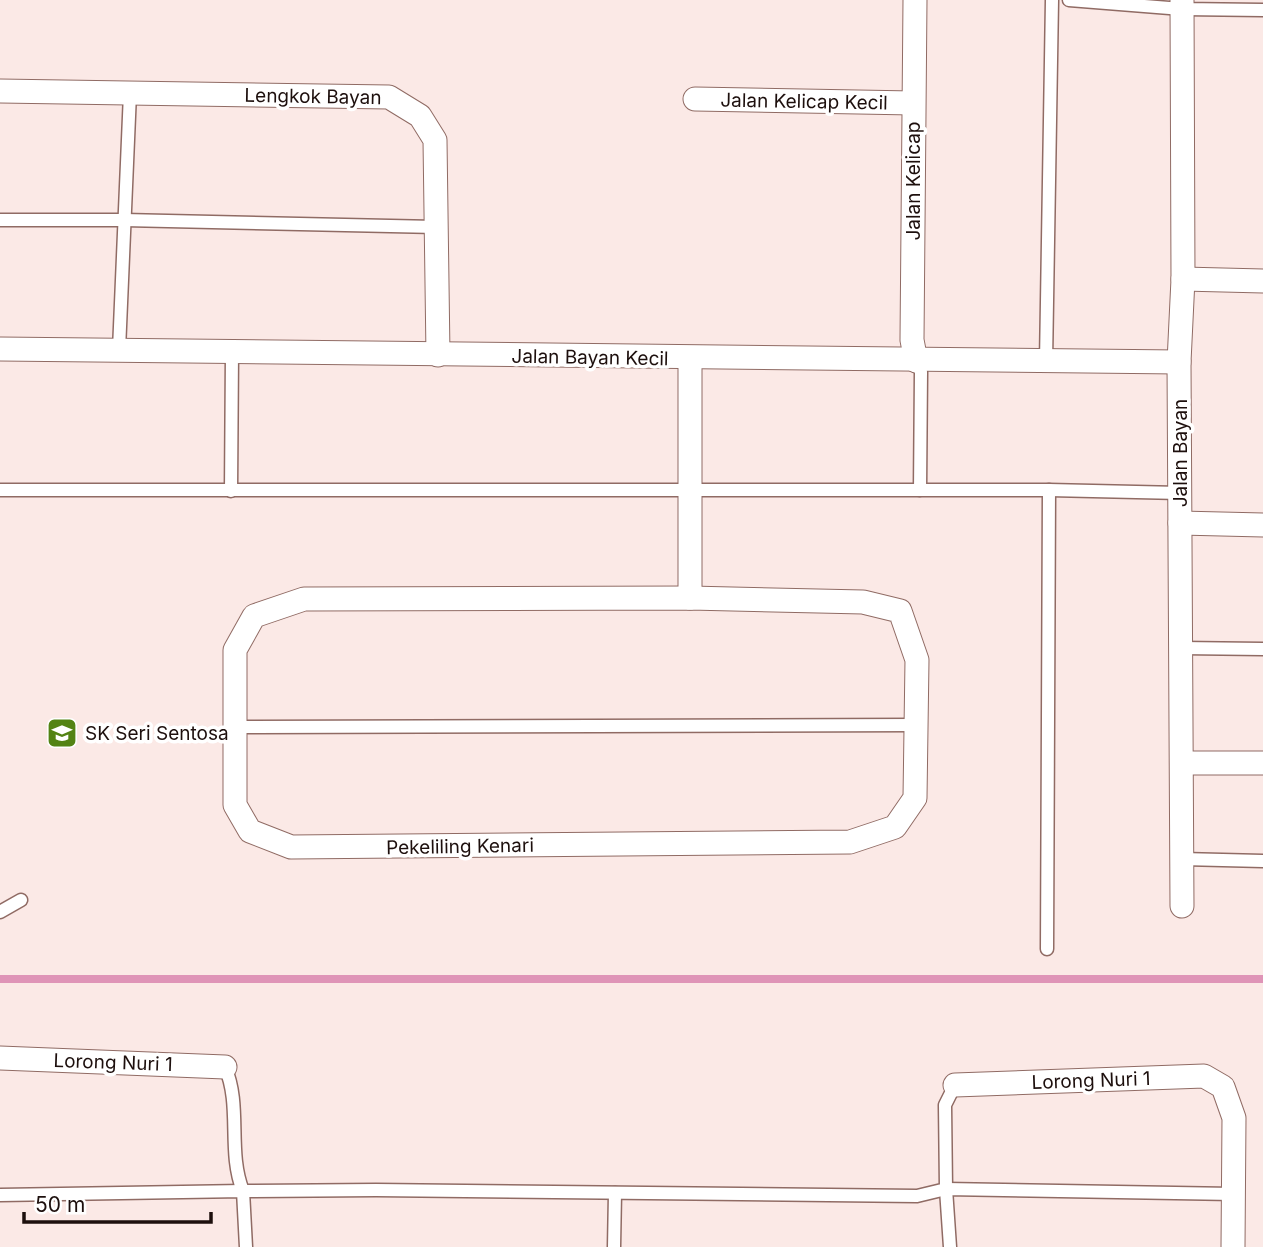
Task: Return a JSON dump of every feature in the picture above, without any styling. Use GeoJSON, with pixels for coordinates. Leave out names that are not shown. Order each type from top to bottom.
{"type":"FeatureCollection","features":[{"type":"Feature","properties":{"kind":"street","name":"Jalan Kelicap"},"geometry":{"type":"LineString","coordinates":[[915,0],[912,340],[916,360]]}},
{"type":"Feature","properties":{"kind":"street","name":"Jalan Bayan"},"geometry":{"type":"LineString","coordinates":[[1182,4],[1183,279],[1179,362],[1182,906]]}},
{"type":"Feature","properties":{"kind":"street","name":"Lengkok Bayan"},"geometry":{"type":"LineString","coordinates":[[0,91],[389,97],[420,116],[435,141],[438,355]]}},
{"type":"Feature","properties":{"kind":"street","name":"Jalan Kelicap Kecil"},"geometry":{"type":"LineString","coordinates":[[695,99],[913,103]]}},
{"type":"Feature","properties":{"kind":"street"},"geometry":{"type":"LineString","coordinates":[[1183,279],[1263,281]]}},
{"type":"Feature","properties":{"kind":"street","name":"Jalan Bayan Kecil"},"geometry":{"type":"LineString","coordinates":[[0,349],[1179,362]]}},
{"type":"Feature","properties":{"kind":"street"},"geometry":{"type":"LineString","coordinates":[[690,358],[690,598]]}},
{"type":"Feature","properties":{"kind":"street"},"geometry":{"type":"LineString","coordinates":[[1180,523],[1263,525]]}},
{"type":"Feature","properties":{"kind":"street","name":"Pekeliling Kenari"},"geometry":{"type":"LineString","coordinates":[[690,598],[863,601],[900,611],[917,660],[915,799],[895,827],[850,842],[291,848],[250,831],[236,804],[235,650],[254,616],[304,599],[690,598]]}},
{"type":"Feature","properties":{"kind":"street"},"geometry":{"type":"LineString","coordinates":[[1182,763],[1263,763]]}},
{"type":"Feature","properties":{"kind":"street","name":"Lorong Nuri 1"},"geometry":{"type":"LineString","coordinates":[[0,1058],[225,1067]]}},
{"type":"Feature","properties":{"kind":"street","name":"Lorong Nuri 1"},"geometry":{"type":"LineString","coordinates":[[955,1085],[1205,1076],[1223,1087],[1234,1118],[1233,1194]]}},
{"type":"Feature","properties":{"kind":"street"},"geometry":{"type":"LineString","coordinates":[[1233,1194],[1233,1247]]}},
{"type":"Feature","properties":{"kind":"lane"},"geometry":{"type":"LineString","coordinates":[[1046,362],[1052,0]]}},
{"type":"Feature","properties":{"kind":"lane"},"geometry":{"type":"LineString","coordinates":[[1069,0],[1263,10]]}},
{"type":"Feature","properties":{"kind":"lane"},"geometry":{"type":"LineString","coordinates":[[119,350],[130,93]]}},
{"type":"Feature","properties":{"kind":"lane"},"geometry":{"type":"LineString","coordinates":[[0,220],[436,227]]}},
{"type":"Feature","properties":{"kind":"lane"},"geometry":{"type":"LineString","coordinates":[[231,491],[232,352]]}},
{"type":"Feature","properties":{"kind":"lane"},"geometry":{"type":"LineString","coordinates":[[916,360],[921,372],[920,490]]}},
{"type":"Feature","properties":{"kind":"lane"},"geometry":{"type":"LineString","coordinates":[[0,490],[1049,490],[1180,493]]}},
{"type":"Feature","properties":{"kind":"lane"},"geometry":{"type":"LineString","coordinates":[[1047,949],[1049,490]]}},
{"type":"Feature","properties":{"kind":"lane"},"geometry":{"type":"LineString","coordinates":[[1181,648],[1263,649]]}},
{"type":"Feature","properties":{"kind":"lane"},"geometry":{"type":"LineString","coordinates":[[236,727],[916,725]]}},
{"type":"Feature","properties":{"kind":"lane"},"geometry":{"type":"LineString","coordinates":[[1182,859],[1263,860]]}},
{"type":"Feature","properties":{"kind":"lane"},"geometry":{"type":"LineString","coordinates":[[0,912],[21,900]]}},
{"type":"Feature","properties":{"kind":"lane"},"geometry":{"type":"LineString","coordinates":[[225,1067],[232,1082],[236,1174],[243,1191],[246,1247]]}},
{"type":"Feature","properties":{"kind":"lane"},"geometry":{"type":"LineString","coordinates":[[950,1247],[945,1105],[955,1085]]}},
{"type":"Feature","properties":{"kind":"lane"},"geometry":{"type":"LineString","coordinates":[[0,1195],[243,1191],[917,1196],[946,1189],[1233,1194]]}},
{"type":"Feature","properties":{"kind":"lane"},"geometry":{"type":"LineString","coordinates":[[614,1247],[615,1193]]}},
{"type":"Feature","properties":{"kind":"waterway"},"geometry":{"type":"LineString","coordinates":[[0,979],[1263,979]]}},
{"type":"Feature","properties":{"kind":"place","name":"SK Seri Sentosa"},"geometry":{"type":"Point","coordinates":[62,733]}}]}
